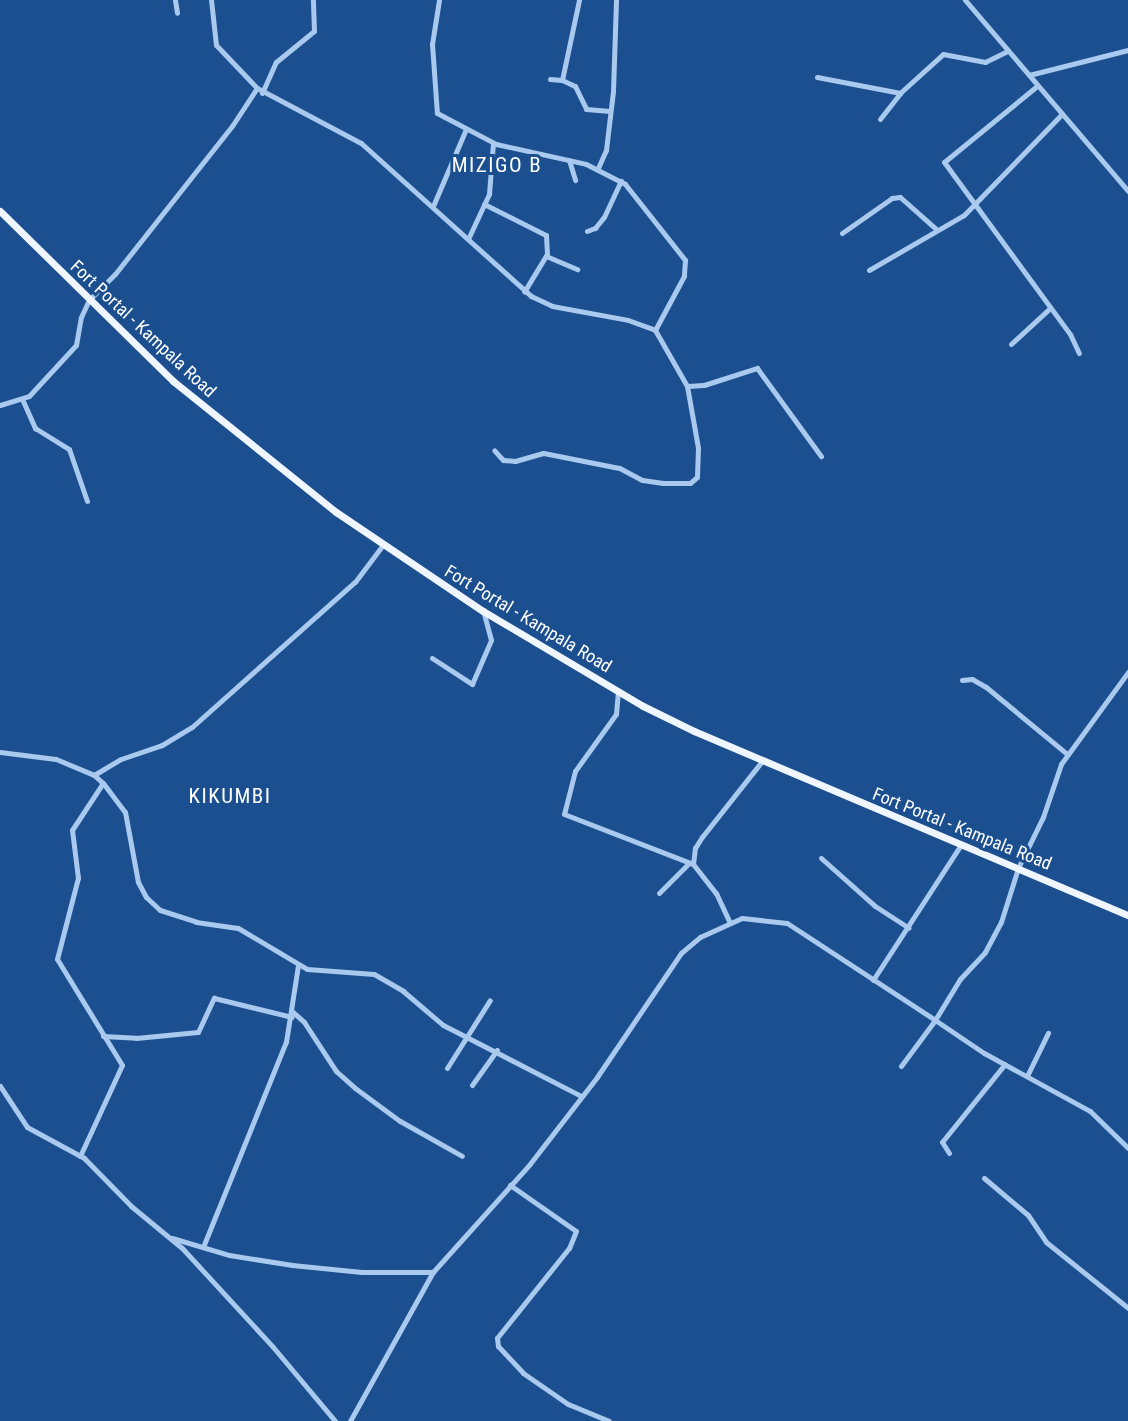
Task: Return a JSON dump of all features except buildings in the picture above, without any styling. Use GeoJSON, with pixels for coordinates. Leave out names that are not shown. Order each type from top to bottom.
{"type":"FeatureCollection","features":[{"type":"Feature","properties":{"kind":"main road","name":"Fort Portal - Kampala Road"},"geometry":{"type":"LineString","coordinates":[[0,211],[173,381],[382,546],[483,611],[618,691],[762,761],[1128,915]]}},
{"type":"Feature","properties":{"kind":"street"},"geometry":{"type":"LineString","coordinates":[[175,0],[177,13]]}},
{"type":"Feature","properties":{"kind":"street"},"geometry":{"type":"LineString","coordinates":[[210,0],[216,45],[262,93],[361,142],[524,292],[552,306],[628,320],[655,330],[687,386],[698,448],[697,477],[690,483],[642,480],[619,468],[543,453],[515,461],[503,460],[494,450]]}},
{"type":"Feature","properties":{"kind":"street"},"geometry":{"type":"LineString","coordinates":[[262,93],[276,62],[314,31],[313,0]]}},
{"type":"Feature","properties":{"kind":"street"},"geometry":{"type":"LineString","coordinates":[[439,0],[432,44],[435,108],[443,118],[493,143],[526,154],[569,160],[598,168],[621,182],[685,260],[684,276],[655,330]]}},
{"type":"Feature","properties":{"kind":"street"},"geometry":{"type":"LineString","coordinates":[[562,80],[579,0]]}},
{"type":"Feature","properties":{"kind":"street"},"geometry":{"type":"LineString","coordinates":[[598,168],[605,158],[616,0]]}},
{"type":"Feature","properties":{"kind":"street"},"geometry":{"type":"LineString","coordinates":[[965,0],[1128,191]]}},
{"type":"Feature","properties":{"kind":"street"},"geometry":{"type":"LineString","coordinates":[[1029,75],[1128,50]]}},
{"type":"Feature","properties":{"kind":"street"},"geometry":{"type":"LineString","coordinates":[[880,119],[900,93],[943,54],[985,62],[1008,51]]}},
{"type":"Feature","properties":{"kind":"street"},"geometry":{"type":"LineString","coordinates":[[817,77],[900,93]]}},
{"type":"Feature","properties":{"kind":"street"},"geometry":{"type":"LineString","coordinates":[[550,79],[562,80],[575,87],[586,109],[610,111]]}},
{"type":"Feature","properties":{"kind":"street"},"geometry":{"type":"LineString","coordinates":[[1037,86],[945,160],[1079,352]]}},
{"type":"Feature","properties":{"kind":"street"},"geometry":{"type":"LineString","coordinates":[[0,405],[23,401],[76,345],[81,317],[89,300],[115,274],[247,106],[257,88]]}},
{"type":"Feature","properties":{"kind":"street"},"geometry":{"type":"LineString","coordinates":[[869,270],[900,255],[936,229],[976,206],[1062,114]]}},
{"type":"Feature","properties":{"kind":"street"},"geometry":{"type":"LineString","coordinates":[[433,206],[466,129]]}},
{"type":"Feature","properties":{"kind":"street"},"geometry":{"type":"LineString","coordinates":[[468,239],[491,182],[493,143]]}},
{"type":"Feature","properties":{"kind":"street"},"geometry":{"type":"LineString","coordinates":[[569,160],[575,180]]}},
{"type":"Feature","properties":{"kind":"street"},"geometry":{"type":"LineString","coordinates":[[587,231],[595,228],[604,217],[621,182]]}},
{"type":"Feature","properties":{"kind":"street"},"geometry":{"type":"LineString","coordinates":[[842,233],[892,198],[900,197],[936,229]]}},
{"type":"Feature","properties":{"kind":"street"},"geometry":{"type":"LineString","coordinates":[[484,204],[546,235],[546,256],[524,292]]}},
{"type":"Feature","properties":{"kind":"street"},"geometry":{"type":"LineString","coordinates":[[546,256],[577,269]]}},
{"type":"Feature","properties":{"kind":"street"},"geometry":{"type":"LineString","coordinates":[[1011,344],[1050,308]]}},
{"type":"Feature","properties":{"kind":"street"},"geometry":{"type":"LineString","coordinates":[[687,386],[704,385],[758,368],[821,456]]}},
{"type":"Feature","properties":{"kind":"street"},"geometry":{"type":"LineString","coordinates":[[23,401],[35,428],[69,449],[87,501]]}},
{"type":"Feature","properties":{"kind":"street"},"geometry":{"type":"LineString","coordinates":[[94,775],[120,759],[162,745],[192,727],[355,582],[382,546]]}},
{"type":"Feature","properties":{"kind":"street"},"geometry":{"type":"LineString","coordinates":[[432,658],[472,684],[491,640],[483,611]]}},
{"type":"Feature","properties":{"kind":"street"},"geometry":{"type":"LineString","coordinates":[[901,1066],[935,1020],[960,979],[985,952],[1001,922],[1018,868],[1067,754],[1128,672]]}},
{"type":"Feature","properties":{"kind":"street"},"geometry":{"type":"LineString","coordinates":[[962,680],[972,679],[986,687],[1067,754]]}},
{"type":"Feature","properties":{"kind":"street"},"geometry":{"type":"LineString","coordinates":[[618,691],[616,714],[575,771],[564,814],[691,864],[716,893],[729,921]]}},
{"type":"Feature","properties":{"kind":"street"},"geometry":{"type":"LineString","coordinates":[[0,752],[56,759],[94,775],[103,783],[125,812],[138,882],[151,904],[176,918],[238,928],[298,965],[322,972],[374,974],[403,991],[443,1025],[497,1050],[581,1096]]}},
{"type":"Feature","properties":{"kind":"street"},"geometry":{"type":"LineString","coordinates":[[659,893],[691,864],[695,848],[702,837],[762,761]]}},
{"type":"Feature","properties":{"kind":"street"},"geometry":{"type":"LineString","coordinates":[[80,1156],[122,1069],[57,958],[78,878],[72,830],[103,783]]}},
{"type":"Feature","properties":{"kind":"street"},"geometry":{"type":"LineString","coordinates":[[873,980],[909,928],[923,898],[960,846]]}},
{"type":"Feature","properties":{"kind":"street"},"geometry":{"type":"LineString","coordinates":[[821,858],[875,906],[909,928]]}},
{"type":"Feature","properties":{"kind":"street"},"geometry":{"type":"LineString","coordinates":[[350,1421],[434,1272],[510,1185],[581,1096],[681,953],[729,921],[754,918],[787,923],[1005,1064],[1090,1111],[1128,1148]]}},
{"type":"Feature","properties":{"kind":"street"},"geometry":{"type":"LineString","coordinates":[[203,1248],[273,1078],[292,1014],[298,965]]}},
{"type":"Feature","properties":{"kind":"street"},"geometry":{"type":"LineString","coordinates":[[103,1036],[136,1038],[198,1032],[214,998],[292,1014],[304,1022],[336,1071],[355,1088],[400,1121],[462,1156]]}},
{"type":"Feature","properties":{"kind":"street"},"geometry":{"type":"LineString","coordinates":[[447,1068],[490,1000]]}},
{"type":"Feature","properties":{"kind":"street"},"geometry":{"type":"LineString","coordinates":[[1027,1076],[1048,1033]]}},
{"type":"Feature","properties":{"kind":"street"},"geometry":{"type":"LineString","coordinates":[[472,1085],[497,1050]]}},
{"type":"Feature","properties":{"kind":"street"},"geometry":{"type":"LineString","coordinates":[[949,1154],[942,1142],[1005,1064]]}},
{"type":"Feature","properties":{"kind":"street"},"geometry":{"type":"LineString","coordinates":[[0,1086],[27,1127],[80,1156],[169,1237],[273,1347],[335,1421]]}},
{"type":"Feature","properties":{"kind":"street"},"geometry":{"type":"LineString","coordinates":[[984,1178],[1023,1210],[1046,1242],[1128,1308]]}},
{"type":"Feature","properties":{"kind":"street"},"geometry":{"type":"LineString","coordinates":[[510,1185],[576,1231],[569,1248],[497,1338],[498,1346],[523,1373],[568,1404],[609,1421]]}},
{"type":"Feature","properties":{"kind":"street"},"geometry":{"type":"LineString","coordinates":[[169,1237],[203,1248],[292,1265],[362,1272],[434,1272]]}},
{"type":"Feature","properties":{"kind":"district","name":"MIZIGO B"},"geometry":{"type":"Point","coordinates":[497,165]}},
{"type":"Feature","properties":{"kind":"district","name":"KIKUMBI"},"geometry":{"type":"Point","coordinates":[230,796]}}]}
